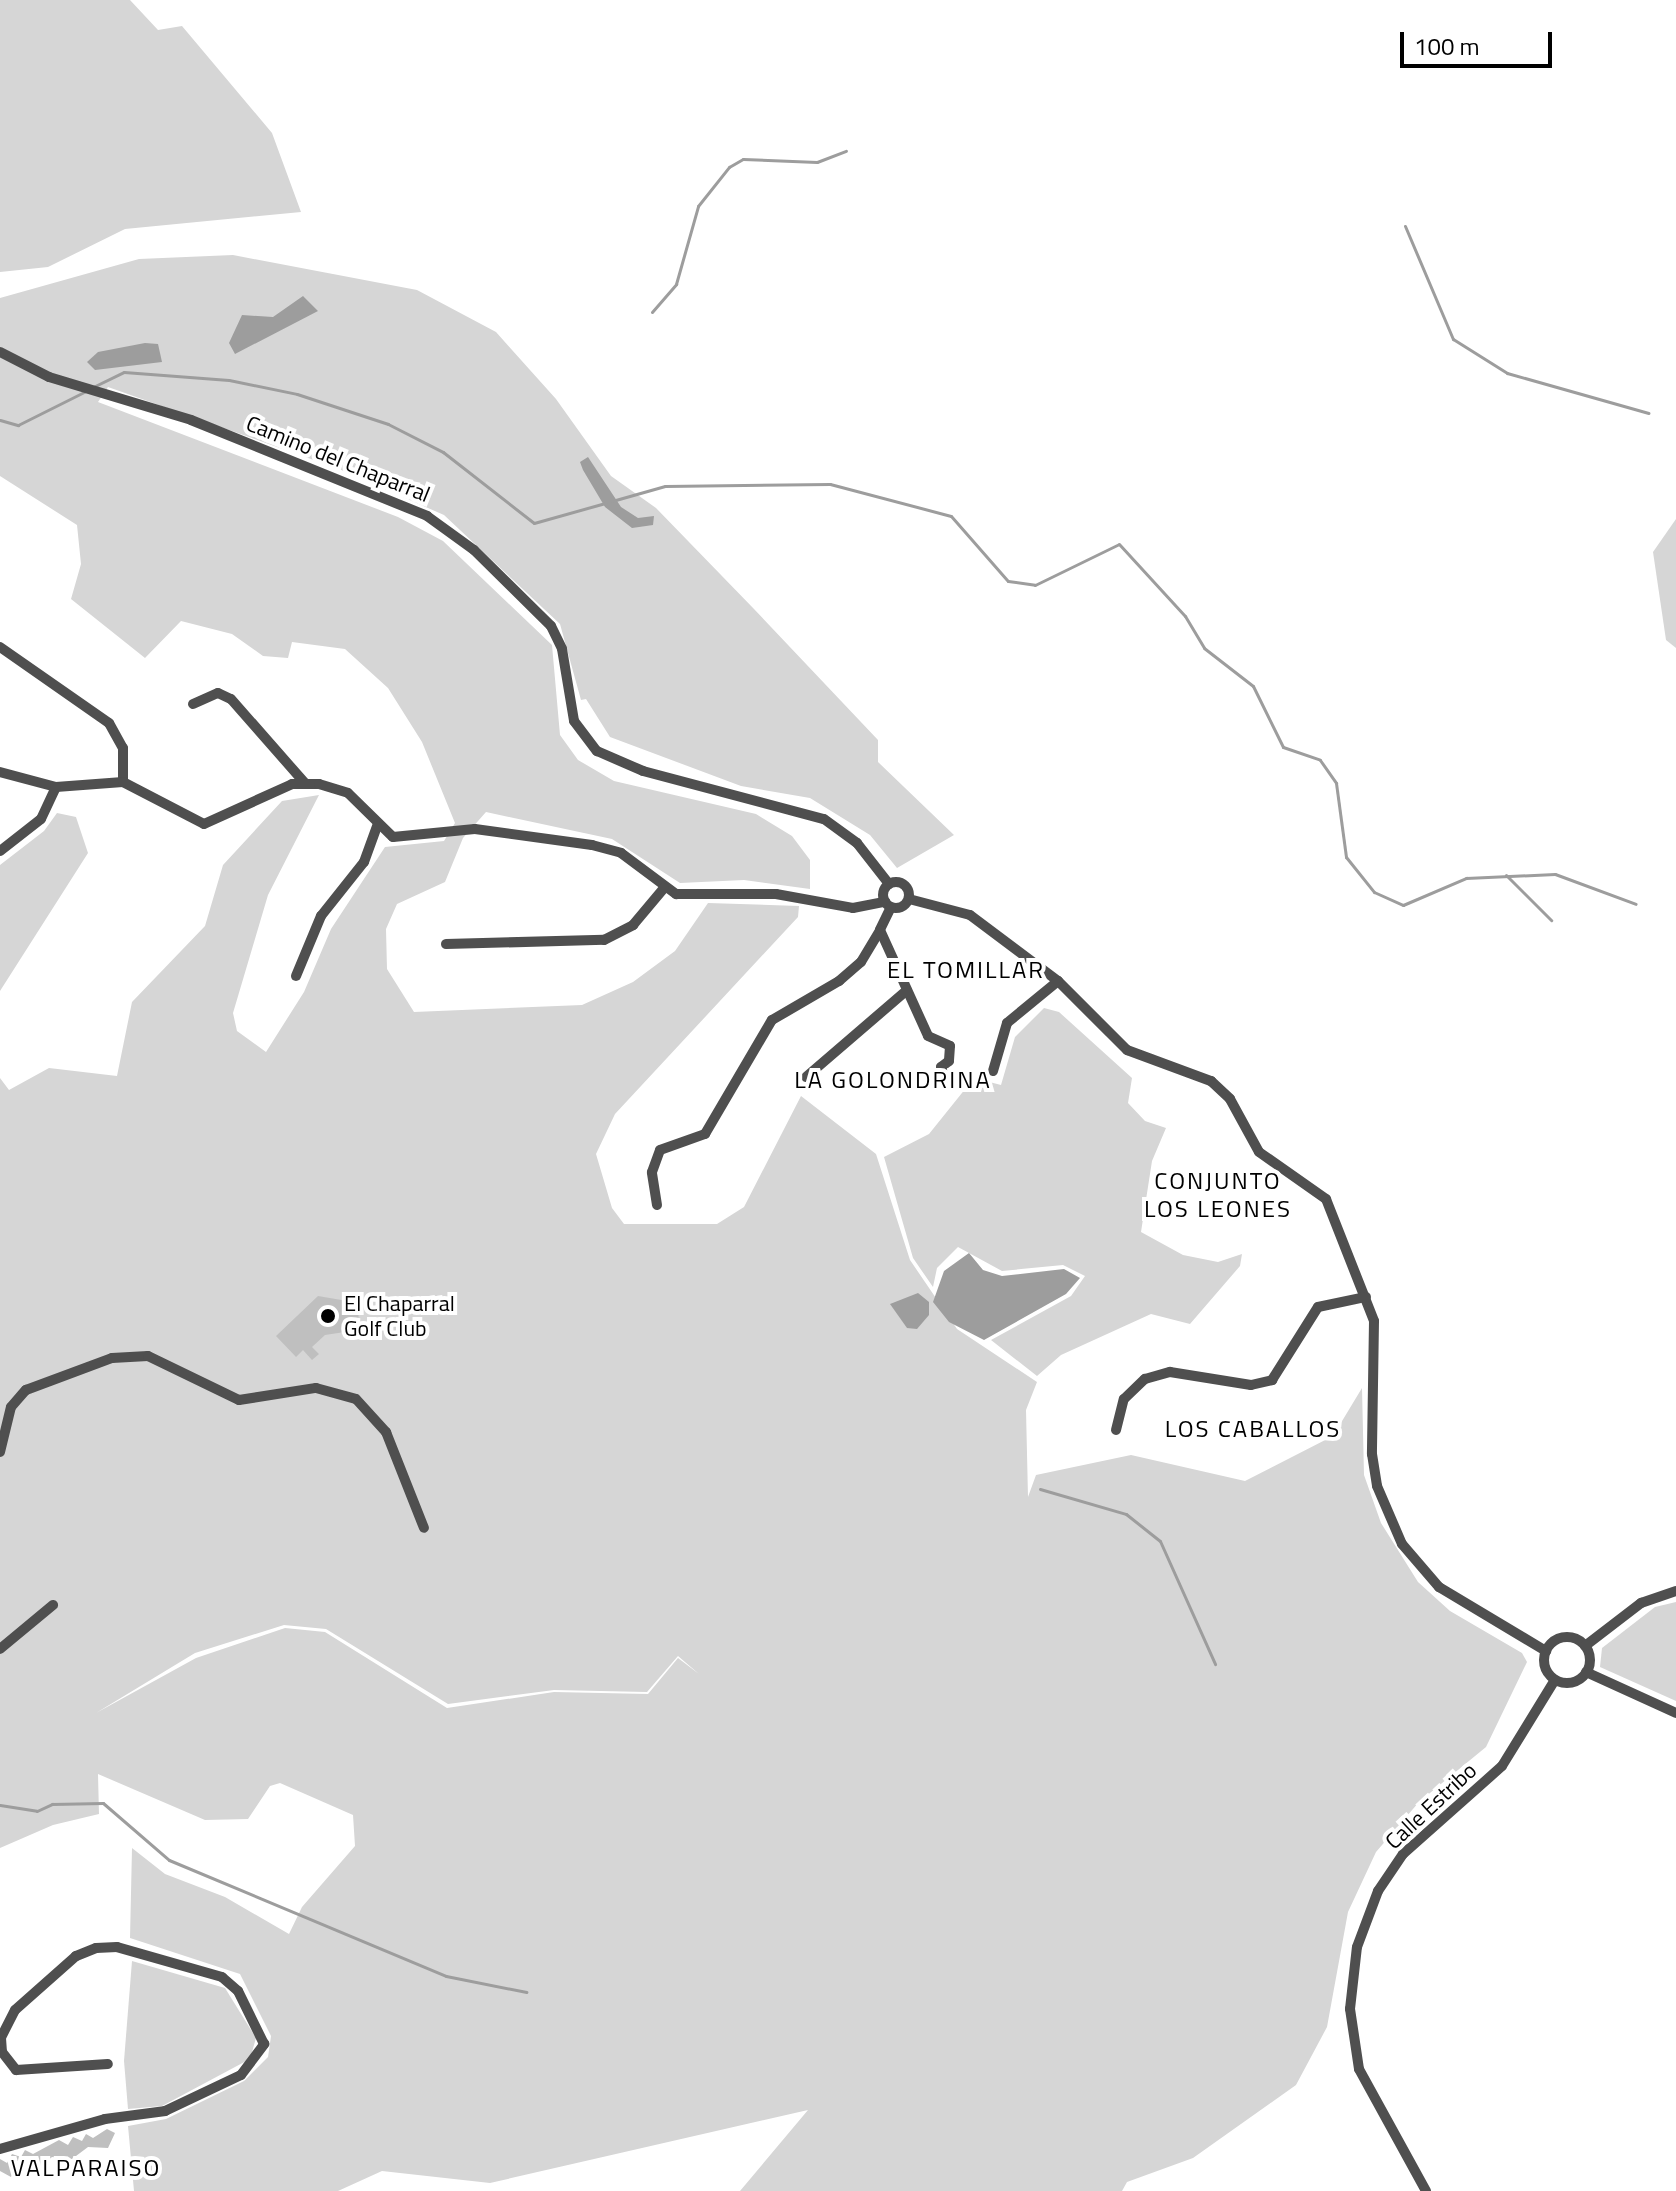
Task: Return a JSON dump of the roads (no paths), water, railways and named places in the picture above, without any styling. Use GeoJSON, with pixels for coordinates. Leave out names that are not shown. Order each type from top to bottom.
{"type":"FeatureCollection","features":[{"type":"Feature","properties":{"kind":"street","name":"Camino del Chaparral"},"geometry":{"type":"LineString","coordinates":[[0,352],[49,377],[191,420],[427,516],[474,550],[551,626],[562,649],[574,721],[597,751],[643,771],[824,819],[857,843],[889,884],[906,886],[909,899]]}},
{"type":"Feature","properties":{"kind":"street"},"geometry":{"type":"LineString","coordinates":[[0,647],[109,723],[123,748],[123,782]]}},
{"type":"Feature","properties":{"kind":"street"},"geometry":{"type":"LineString","coordinates":[[193,704],[218,693],[231,699],[304,782],[348,793],[377,826],[403,838],[475,829],[607,848],[635,861],[664,888],[776,894],[853,908],[909,899],[970,915],[1058,981],[1127,1050],[1201,1074],[1230,1099],[1259,1152],[1326,1199],[1366,1297],[1377,1338],[1372,1454],[1377,1486],[1402,1544],[1439,1587],[1546,1651]]}},
{"type":"Feature","properties":{"kind":"street"},"geometry":{"type":"LineString","coordinates":[[0,772],[56,787],[123,782],[204,824],[304,782]]}},
{"type":"Feature","properties":{"kind":"street"},"geometry":{"type":"LineString","coordinates":[[0,851],[41,819],[56,787]]}},
{"type":"Feature","properties":{"kind":"street"},"geometry":{"type":"LineString","coordinates":[[296,976],[325,908],[364,862],[377,826]]}},
{"type":"Feature","properties":{"kind":"street"},"geometry":{"type":"LineString","coordinates":[[657,1205],[652,1172],[660,1150],[705,1134],[772,1020],[839,981],[861,962],[880,930],[888,904],[889,884]]}},
{"type":"Feature","properties":{"kind":"street"},"geometry":{"type":"LineString","coordinates":[[446,944],[604,940],[633,925],[664,888]]}},
{"type":"Feature","properties":{"kind":"street"},"geometry":{"type":"LineString","coordinates":[[880,930],[928,1036],[950,1046],[949,1061],[941,1067],[948,1087]]}},
{"type":"Feature","properties":{"kind":"street"},"geometry":{"type":"LineString","coordinates":[[993,1071],[1007,1023],[1058,981]]}},
{"type":"Feature","properties":{"kind":"street"},"geometry":{"type":"LineString","coordinates":[[806,1077],[907,990]]}},
{"type":"Feature","properties":{"kind":"street"},"geometry":{"type":"LineString","coordinates":[[1116,1430],[1124,1399],[1145,1379],[1170,1372],[1261,1384],[1281,1373],[1318,1307],[1366,1297]]}},
{"type":"Feature","properties":{"kind":"street"},"geometry":{"type":"LineString","coordinates":[[0,1452],[11,1407],[26,1390],[112,1358],[148,1356],[239,1400],[316,1388],[356,1399],[386,1432],[424,1528]]}},
{"type":"Feature","properties":{"kind":"street"},"geometry":{"type":"LineString","coordinates":[[1585,1646],[1641,1603],[1676,1591]]}},
{"type":"Feature","properties":{"kind":"street"},"geometry":{"type":"LineString","coordinates":[[0,1649],[53,1605]]}},
{"type":"Feature","properties":{"kind":"street"},"geometry":{"type":"LineString","coordinates":[[1585,1646],[1564,1637],[1546,1651],[1544,1664],[1555,1680],[1576,1681],[1586,1672]]}},
{"type":"Feature","properties":{"kind":"street"},"geometry":{"type":"LineString","coordinates":[[1585,1646],[1586,1672]]}},
{"type":"Feature","properties":{"kind":"street"},"geometry":{"type":"LineString","coordinates":[[1586,1672],[1676,1713]]}},
{"type":"Feature","properties":{"kind":"street","name":"Calle Estribo"},"geometry":{"type":"LineString","coordinates":[[1426,2191],[1359,2069],[1350,2009],[1357,1947],[1378,1891],[1403,1854],[1502,1766],[1555,1680]]}},
{"type":"Feature","properties":{"kind":"street"},"geometry":{"type":"LineString","coordinates":[[0,2149],[105,2119],[165,2111],[241,2075],[264,2044],[238,1991],[222,1977],[117,1947],[96,1948],[76,1956],[15,2010],[1,2038],[2,2052],[16,2070],[108,2064]]}},
{"type":"Feature","properties":{"kind":"street"},"geometry":{"type":"LineString","coordinates":[[0,2141],[17,2144]]}},
{"type":"Feature","properties":{"kind":"waterway"},"geometry":{"type":"LineString","coordinates":[[652,312],[676,284],[698,206],[729,167],[743,159],[817,162],[846,151]]}},
{"type":"Feature","properties":{"kind":"waterway"},"geometry":{"type":"LineString","coordinates":[[1405,226],[1453,339],[1507,373],[1648,413]]}},
{"type":"Feature","properties":{"kind":"waterway"},"geometry":{"type":"LineString","coordinates":[[93,387],[124,372],[229,380],[297,394],[388,424],[443,452],[534,523],[605,503]]}},
{"type":"Feature","properties":{"kind":"waterway"},"geometry":{"type":"LineString","coordinates":[[0,420],[18,425],[86,391]]}},
{"type":"Feature","properties":{"kind":"waterway"},"geometry":{"type":"LineString","coordinates":[[612,501],[665,486],[830,484],[951,516],[1008,581],[1035,585],[1119,544],[1185,616],[1204,648],[1253,686],[1283,747],[1320,760],[1336,783],[1346,857],[1374,892],[1403,905],[1466,878],[1555,874],[1636,904]]}},
{"type":"Feature","properties":{"kind":"waterway"},"geometry":{"type":"LineString","coordinates":[[1506,875],[1551,920]]}},
{"type":"Feature","properties":{"kind":"waterway"},"geometry":{"type":"LineString","coordinates":[[1040,1489],[1126,1514],[1160,1541],[1215,1664]]}},
{"type":"Feature","properties":{"kind":"waterway"},"geometry":{"type":"LineString","coordinates":[[0,1805],[37,1811],[52,1804],[103,1803],[169,1860],[446,1976],[526,1992]]}},
{"type":"Feature","properties":{"kind":"place","name":"El Chaparral Golf Club"},"geometry":{"type":"Point","coordinates":[328,1316]}},
{"type":"Feature","properties":{"kind":"district","name":"EL TOMILLAR"},"geometry":{"type":"Point","coordinates":[966,970]}},
{"type":"Feature","properties":{"kind":"district","name":"LA GOLONDRINA"},"geometry":{"type":"Point","coordinates":[893,1080]}},
{"type":"Feature","properties":{"kind":"district","name":"CONJUNTO LOS LEONES"},"geometry":{"type":"Point","coordinates":[1218,1195]}},
{"type":"Feature","properties":{"kind":"district","name":"LOS CABALLOS"},"geometry":{"type":"Point","coordinates":[1253,1429]}},
{"type":"Feature","properties":{"kind":"district","name":"VALPARAISO"},"geometry":{"type":"Point","coordinates":[86,2168]}}]}
